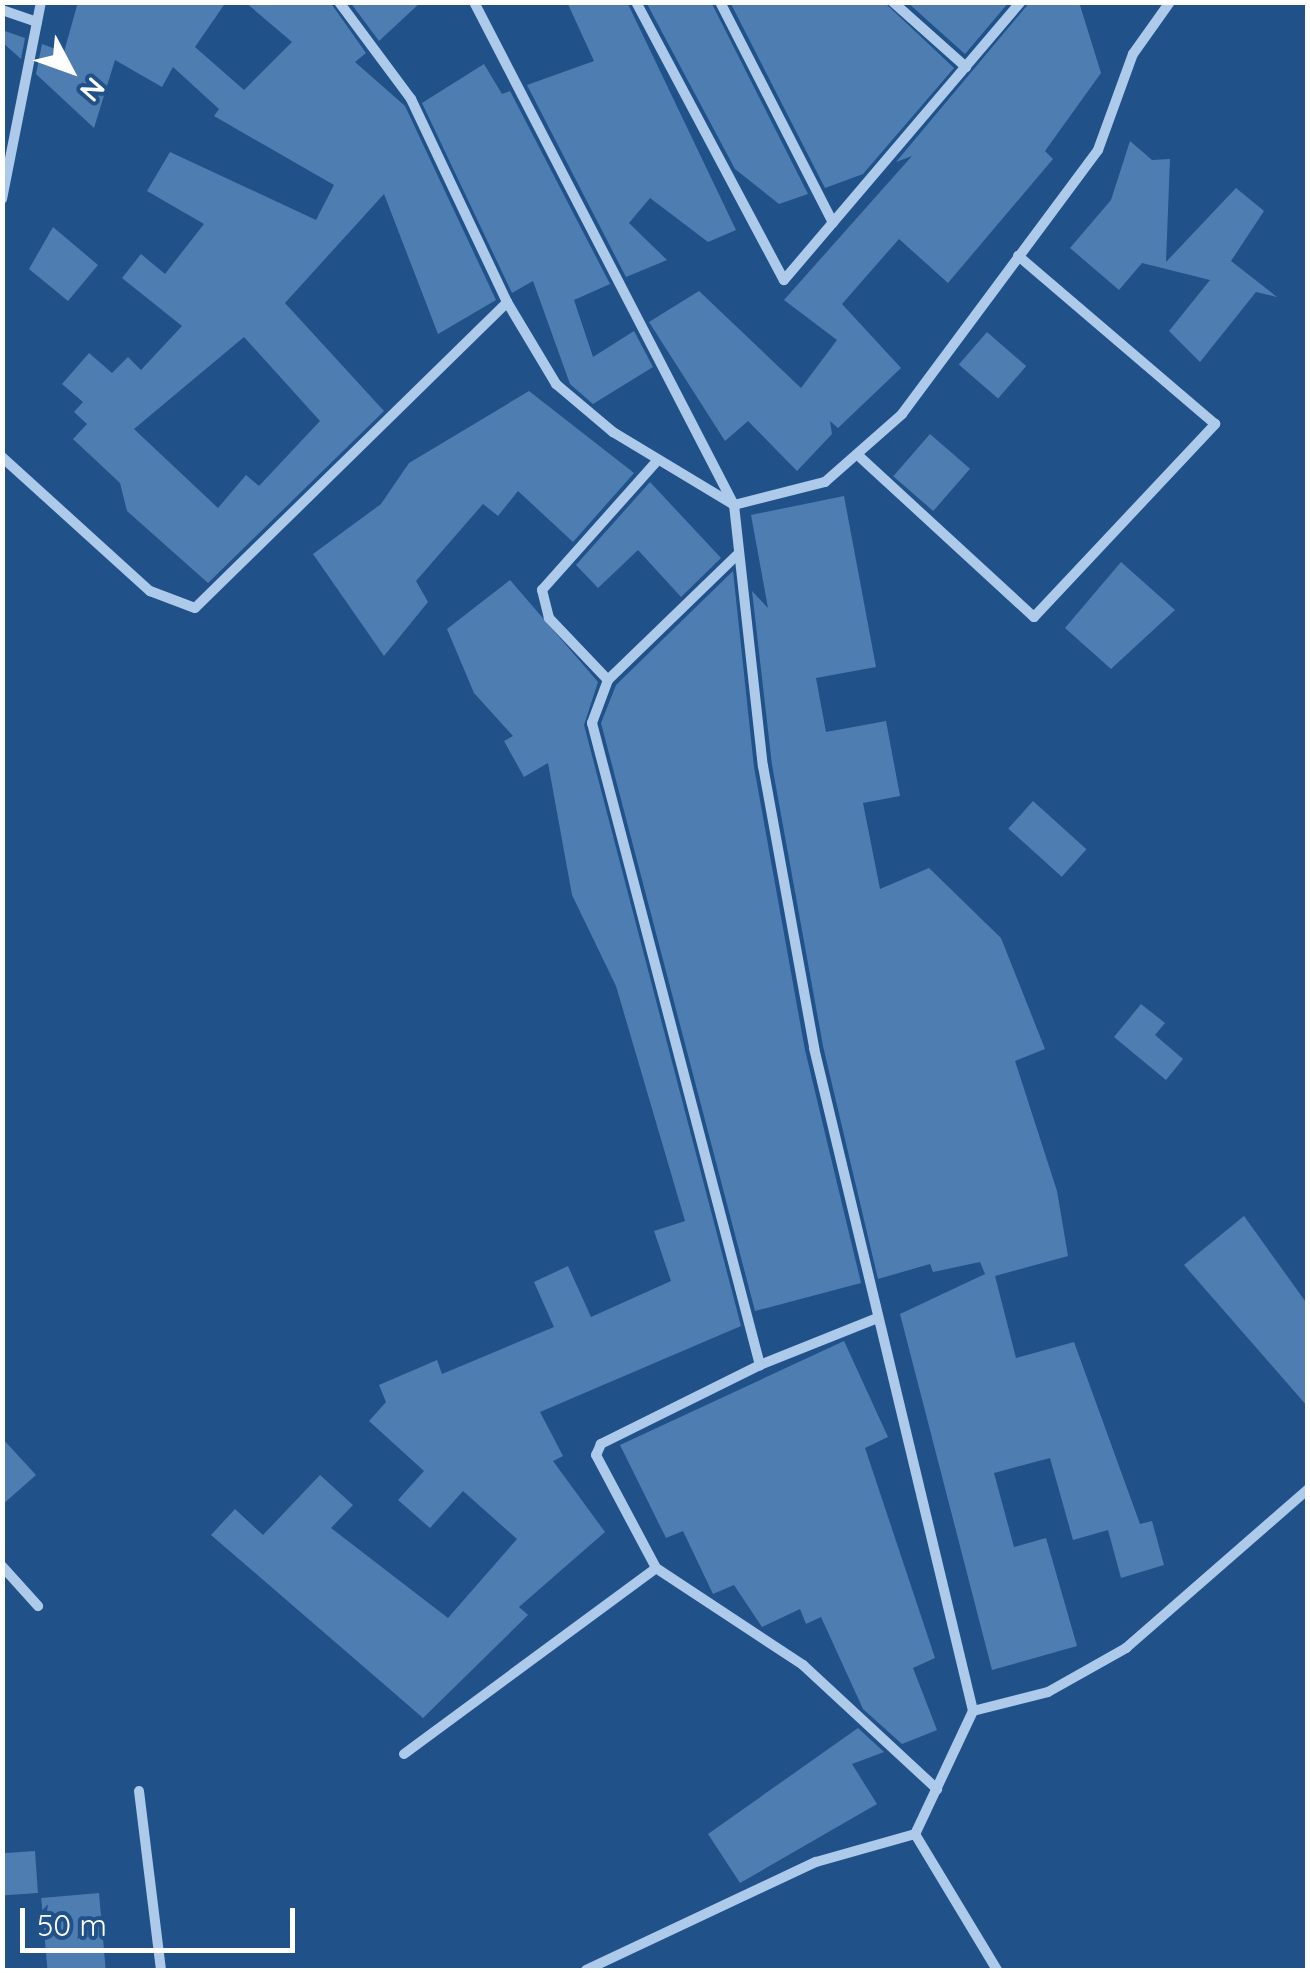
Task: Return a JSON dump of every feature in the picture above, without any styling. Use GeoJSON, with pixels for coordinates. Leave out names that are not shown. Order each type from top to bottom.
{"type":"FeatureCollection","features":[{"type":"Feature","properties":{"kind":"street"},"geometry":{"type":"LineString","coordinates":[[2,198],[41,2]]}},
{"type":"Feature","properties":{"kind":"street"},"geometry":{"type":"LineString","coordinates":[[339,2],[429,130],[506,302],[556,384],[658,461],[734,505],[825,482],[861,458],[1098,150],[1133,54],[1170,2]]}},
{"type":"Feature","properties":{"kind":"street"},"geometry":{"type":"LineString","coordinates":[[474,2],[734,505],[766,785],[875,1319],[973,1710],[915,1834],[816,1862],[586,1970]]}},
{"type":"Feature","properties":{"kind":"street"},"geometry":{"type":"LineString","coordinates":[[636,2],[784,280],[1021,2]]}},
{"type":"Feature","properties":{"kind":"street"},"geometry":{"type":"LineString","coordinates":[[720,2],[832,224]]}},
{"type":"Feature","properties":{"kind":"street"},"geometry":{"type":"LineString","coordinates":[[893,2],[966,67]]}},
{"type":"Feature","properties":{"kind":"street"},"geometry":{"type":"LineString","coordinates":[[2,10],[37,22]]}},
{"type":"Feature","properties":{"kind":"street"},"geometry":{"type":"LineString","coordinates":[[861,458],[1034,617],[1215,424],[1018,256]]}},
{"type":"Feature","properties":{"kind":"street"},"geometry":{"type":"LineString","coordinates":[[2,457],[150,591],[196,608],[506,302]]}},
{"type":"Feature","properties":{"kind":"street"},"geometry":{"type":"LineString","coordinates":[[608,680],[549,618],[542,590],[658,461]]}},
{"type":"Feature","properties":{"kind":"street"},"geometry":{"type":"LineString","coordinates":[[738,554],[608,680],[594,704],[594,742],[679,1030],[760,1365]]}},
{"type":"Feature","properties":{"kind":"street"},"geometry":{"type":"LineString","coordinates":[[875,1319],[760,1365],[597,1448],[656,1568],[803,1665],[937,1789]]}},
{"type":"Feature","properties":{"kind":"street"},"geometry":{"type":"LineString","coordinates":[[973,1710],[1048,1692],[1126,1648],[1308,1489]]}},
{"type":"Feature","properties":{"kind":"street"},"geometry":{"type":"LineString","coordinates":[[2,1566],[38,1606]]}},
{"type":"Feature","properties":{"kind":"street"},"geometry":{"type":"LineString","coordinates":[[404,1754],[656,1568]]}},
{"type":"Feature","properties":{"kind":"street"},"geometry":{"type":"LineString","coordinates":[[139,1791],[161,1970]]}},
{"type":"Feature","properties":{"kind":"street"},"geometry":{"type":"LineString","coordinates":[[915,1834],[997,1970]]}},
{"type":"Feature","properties":{"kind":"building"},"geometry":{"type":"Polygon","coordinates":[[[78,2],[226,2],[195,47],[244,90],[292,42],[245,2],[330,2],[366,53],[355,62],[405,106],[496,300],[438,334],[384,194],[285,303],[384,411],[208,583],[127,511],[120,483],[73,439],[87,424],[74,412],[83,402],[62,384],[89,353],[112,373],[128,357],[141,370],[182,326],[122,278],[141,254],[165,274],[204,224],[147,191],[170,152],[316,220],[334,185],[214,116],[219,109],[173,67],[162,87],[115,60],[94,128],[36,74],[42,44],[64,52],[78,2]],[[244,337],[134,429],[218,508],[246,475],[259,486],[320,421],[244,337]]]}},
{"type":"Feature","properties":{"kind":"building"},"geometry":{"type":"Polygon","coordinates":[[[350,2],[421,2],[379,41],[350,2]]]}},
{"type":"Feature","properties":{"kind":"building"},"geometry":{"type":"Polygon","coordinates":[[[567,2],[627,2],[736,230],[708,242],[650,198],[629,223],[667,260],[626,277],[527,85],[594,61],[567,2]]]}},
{"type":"Feature","properties":{"kind":"building"},"geometry":{"type":"Polygon","coordinates":[[[646,2],[711,2],[808,194],[779,204],[735,169],[646,2]]]}},
{"type":"Feature","properties":{"kind":"building"},"geometry":{"type":"Polygon","coordinates":[[[730,2],[884,2],[954,68],[863,174],[825,188],[730,2]]]}},
{"type":"Feature","properties":{"kind":"building"},"geometry":{"type":"Polygon","coordinates":[[[907,2],[1009,2],[965,54],[907,2]]]}},
{"type":"Feature","properties":{"kind":"building"},"geometry":{"type":"Polygon","coordinates":[[[1030,2],[1079,2],[1101,73],[1045,151],[1053,159],[948,283],[899,239],[842,304],[901,368],[838,428],[830,421],[832,434],[797,471],[748,421],[725,441],[649,322],[699,291],[801,388],[837,340],[784,300],[912,156],[896,162],[1030,2]]]}},
{"type":"Feature","properties":{"kind":"building"},"geometry":{"type":"Polygon","coordinates":[[[2,30],[25,38],[21,59],[2,42],[2,30]]]}},
{"type":"Feature","properties":{"kind":"building"},"geometry":{"type":"Polygon","coordinates":[[[484,64],[502,94],[510,91],[610,284],[574,300],[593,357],[634,331],[653,367],[593,404],[570,384],[533,281],[512,293],[422,103],[484,64]]]}},
{"type":"Feature","properties":{"kind":"building"},"geometry":{"type":"Polygon","coordinates":[[[1130,141],[1152,160],[1170,159],[1166,262],[1236,188],[1264,211],[1231,261],[1277,297],[1256,292],[1200,362],[1169,331],[1210,280],[1142,263],[1119,290],[1070,248],[1111,200],[1130,141]]]}},
{"type":"Feature","properties":{"kind":"building"},"geometry":{"type":"Polygon","coordinates":[[[53,227],[98,265],[68,301],[29,269],[53,227]]]}},
{"type":"Feature","properties":{"kind":"building"},"geometry":{"type":"Polygon","coordinates":[[[987,332],[1026,366],[998,399],[959,364],[987,332]]]}},
{"type":"Feature","properties":{"kind":"building"},"geometry":{"type":"Polygon","coordinates":[[[529,391],[634,473],[573,542],[518,491],[498,516],[483,504],[416,581],[428,602],[384,656],[313,554],[381,504],[409,463],[529,391]]]}},
{"type":"Feature","properties":{"kind":"building"},"geometry":{"type":"Polygon","coordinates":[[[930,434],[970,469],[933,511],[893,476],[930,434]]]}},
{"type":"Feature","properties":{"kind":"building"},"geometry":{"type":"Polygon","coordinates":[[[650,482],[721,558],[681,597],[638,550],[598,588],[576,565],[650,482]]]}},
{"type":"Feature","properties":{"kind":"building"},"geometry":{"type":"Polygon","coordinates":[[[844,496],[876,667],[816,678],[826,732],[886,721],[900,796],[863,803],[880,889],[929,868],[1001,938],[1045,1049],[1015,1061],[1057,1191],[1068,1256],[995,1276],[1016,1358],[1074,1342],[1140,1524],[1152,1521],[1164,1565],[1121,1578],[1108,1530],[1073,1540],[1050,1458],[994,1473],[1014,1547],[1046,1538],[1077,1646],[992,1670],[900,1314],[985,1274],[980,1262],[933,1272],[930,1264],[878,1279],[823,1046],[772,765],[752,591],[768,608],[751,515],[844,496]]]}},
{"type":"Feature","properties":{"kind":"building"},"geometry":{"type":"Polygon","coordinates":[[[1121,562],[1175,610],[1111,669],[1065,628],[1121,562]]]}},
{"type":"Feature","properties":{"kind":"building"},"geometry":{"type":"Polygon","coordinates":[[[733,571],[754,767],[805,1050],[861,1283],[755,1311],[601,723],[616,685],[733,571]]]}},
{"type":"Feature","properties":{"kind":"building"},"geometry":{"type":"Polygon","coordinates":[[[510,580],[598,682],[584,725],[741,1326],[540,1412],[563,1456],[553,1461],[605,1532],[519,1607],[528,1615],[423,1718],[211,1535],[235,1509],[263,1535],[320,1475],[353,1505],[331,1528],[448,1618],[517,1539],[463,1491],[430,1528],[398,1500],[424,1471],[369,1421],[386,1402],[379,1385],[437,1360],[442,1374],[554,1327],[534,1282],[568,1266],[591,1317],[671,1281],[654,1231],[685,1221],[616,986],[572,895],[548,763],[524,777],[504,741],[513,736],[474,693],[447,629],[510,580]]]}},
{"type":"Feature","properties":{"kind":"building"},"geometry":{"type":"Polygon","coordinates":[[[1033,801],[1087,849],[1062,877],[1008,828],[1033,801]]]}},
{"type":"Feature","properties":{"kind":"building"},"geometry":{"type":"Polygon","coordinates":[[[1141,1004],[1165,1023],[1155,1035],[1183,1059],[1166,1080],[1114,1037],[1141,1004]]]}},
{"type":"Feature","properties":{"kind":"building"},"geometry":{"type":"Polygon","coordinates":[[[1244,1216],[1308,1305],[1308,1407],[1184,1265],[1244,1216]]]}},
{"type":"Feature","properties":{"kind":"building"},"geometry":{"type":"Polygon","coordinates":[[[844,1341],[888,1437],[865,1448],[935,1658],[913,1668],[937,1730],[902,1744],[863,1709],[821,1617],[806,1624],[800,1609],[762,1627],[734,1585],[713,1594],[683,1531],[666,1538],[620,1445],[844,1341]]]}},
{"type":"Feature","properties":{"kind":"building"},"geometry":{"type":"Polygon","coordinates":[[[2,1438],[36,1475],[2,1505],[2,1438]]]}},
{"type":"Feature","properties":{"kind":"building"},"geometry":{"type":"Polygon","coordinates":[[[858,1728],[884,1752],[852,1764],[877,1804],[740,1883],[708,1834],[858,1728]]]}},
{"type":"Feature","properties":{"kind":"building"},"geometry":{"type":"Polygon","coordinates":[[[35,1851],[38,1893],[5,1895],[2,1853],[35,1851]]]}},
{"type":"Feature","properties":{"kind":"building"},"geometry":{"type":"Polygon","coordinates":[[[99,1893],[106,1970],[48,1970],[41,1898],[99,1893]]]}}]}
